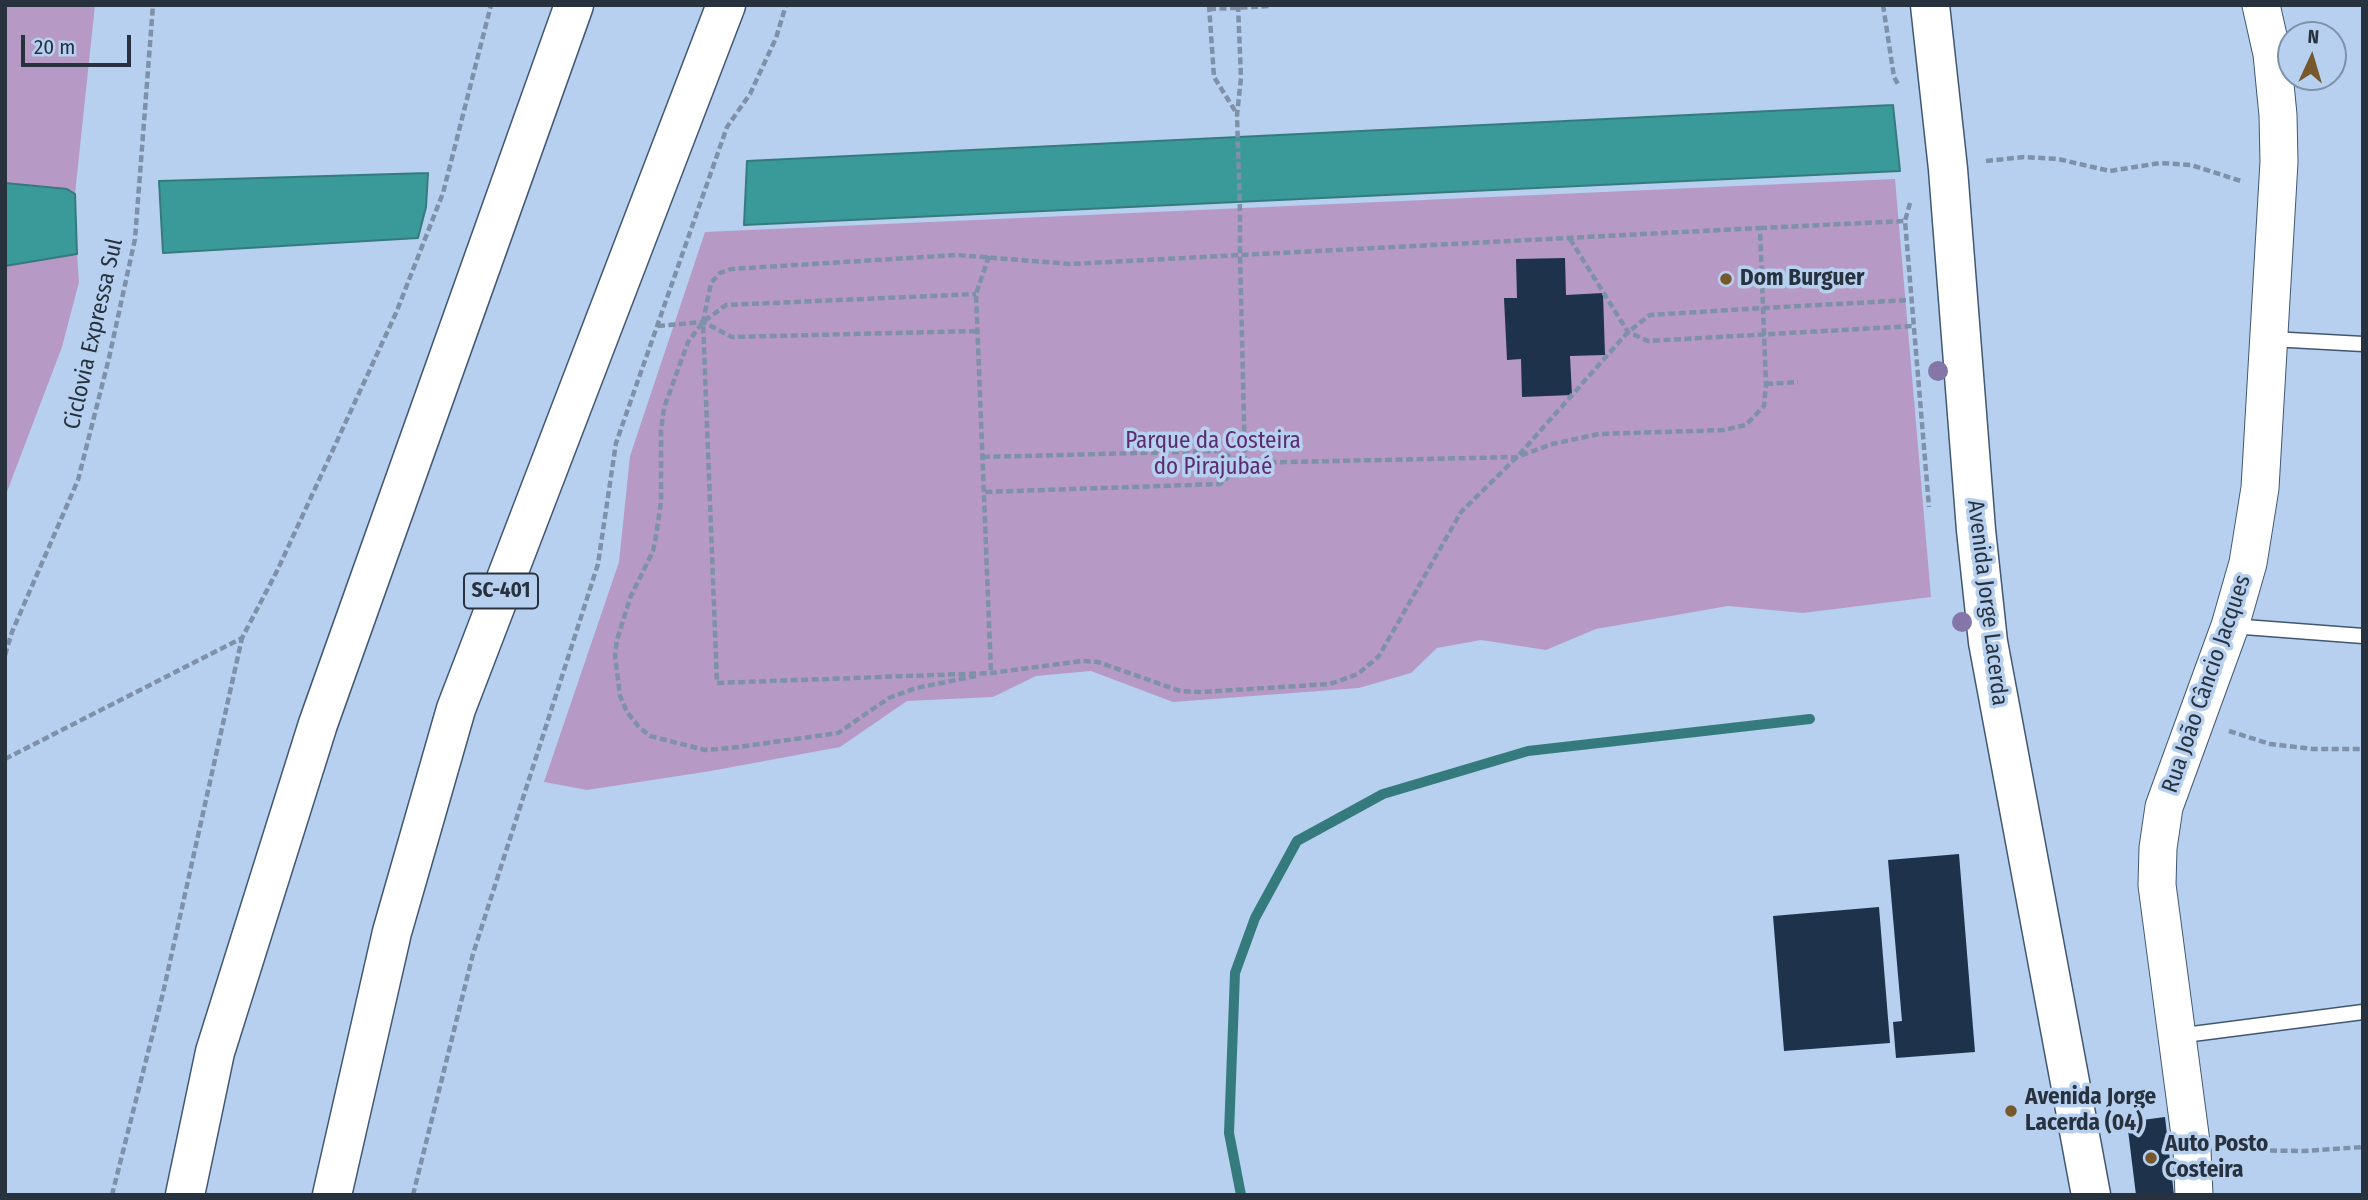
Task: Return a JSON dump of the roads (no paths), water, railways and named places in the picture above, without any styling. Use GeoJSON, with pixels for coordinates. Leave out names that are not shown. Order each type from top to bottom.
{"type":"FeatureCollection","features":[{"type":"Feature","properties":{"kind":"main road"},"geometry":{"type":"LineString","coordinates":[[185,1195],[215,1052],[318,724],[575,5]]}},
{"type":"Feature","properties":{"kind":"main road","name":"SC-401"},"geometry":{"type":"LineString","coordinates":[[332,1195],[391,932],[456,709],[726,5]]}},
{"type":"Feature","properties":{"kind":"main road","name":"Avenida Jorge Lacerda"},"geometry":{"type":"LineString","coordinates":[[1930,5],[1948,169],[1976,530],[1988,642],[2091,1195]]}},
{"type":"Feature","properties":{"kind":"street","name":"Rua João Câncio Jacques"},"geometry":{"type":"LineString","coordinates":[[2193,1195],[2192,1150],[2157,885],[2158,848],[2164,807],[2230,626],[2256,524],[2277,198],[2278,115],[2272,54],[2261,5]]}},
{"type":"Feature","properties":{"kind":"lane"},"geometry":{"type":"LineString","coordinates":[[2269,339],[2363,344]]}},
{"type":"Feature","properties":{"kind":"lane"},"geometry":{"type":"LineString","coordinates":[[2230,626],[2363,636]]}},
{"type":"Feature","properties":{"kind":"lane"},"geometry":{"type":"LineString","coordinates":[[2177,1036],[2363,1012]]}},
{"type":"Feature","properties":{"kind":"waterway"},"geometry":{"type":"LineString","coordinates":[[1241,1195],[1229,1133],[1235,973],[1255,918],[1297,841],[1383,794],[1528,751],[1810,719]]}},
{"type":"Feature","properties":{"kind":"place","name":"Dom Burguer"},"geometry":{"type":"Point","coordinates":[1726,279]}},
{"type":"Feature","properties":{"kind":"place","name":"Avenida Jorge Lacerda (04)"},"geometry":{"type":"Point","coordinates":[2011,1111]}},
{"type":"Feature","properties":{"kind":"place","name":"Auto Posto Costeira"},"geometry":{"type":"Point","coordinates":[2151,1158]}},
{"type":"Feature","properties":{"kind":"park label","name":"Parque da Costeira do Pirajubaé"},"geometry":{"type":"Point","coordinates":[1213,455]}}]}
